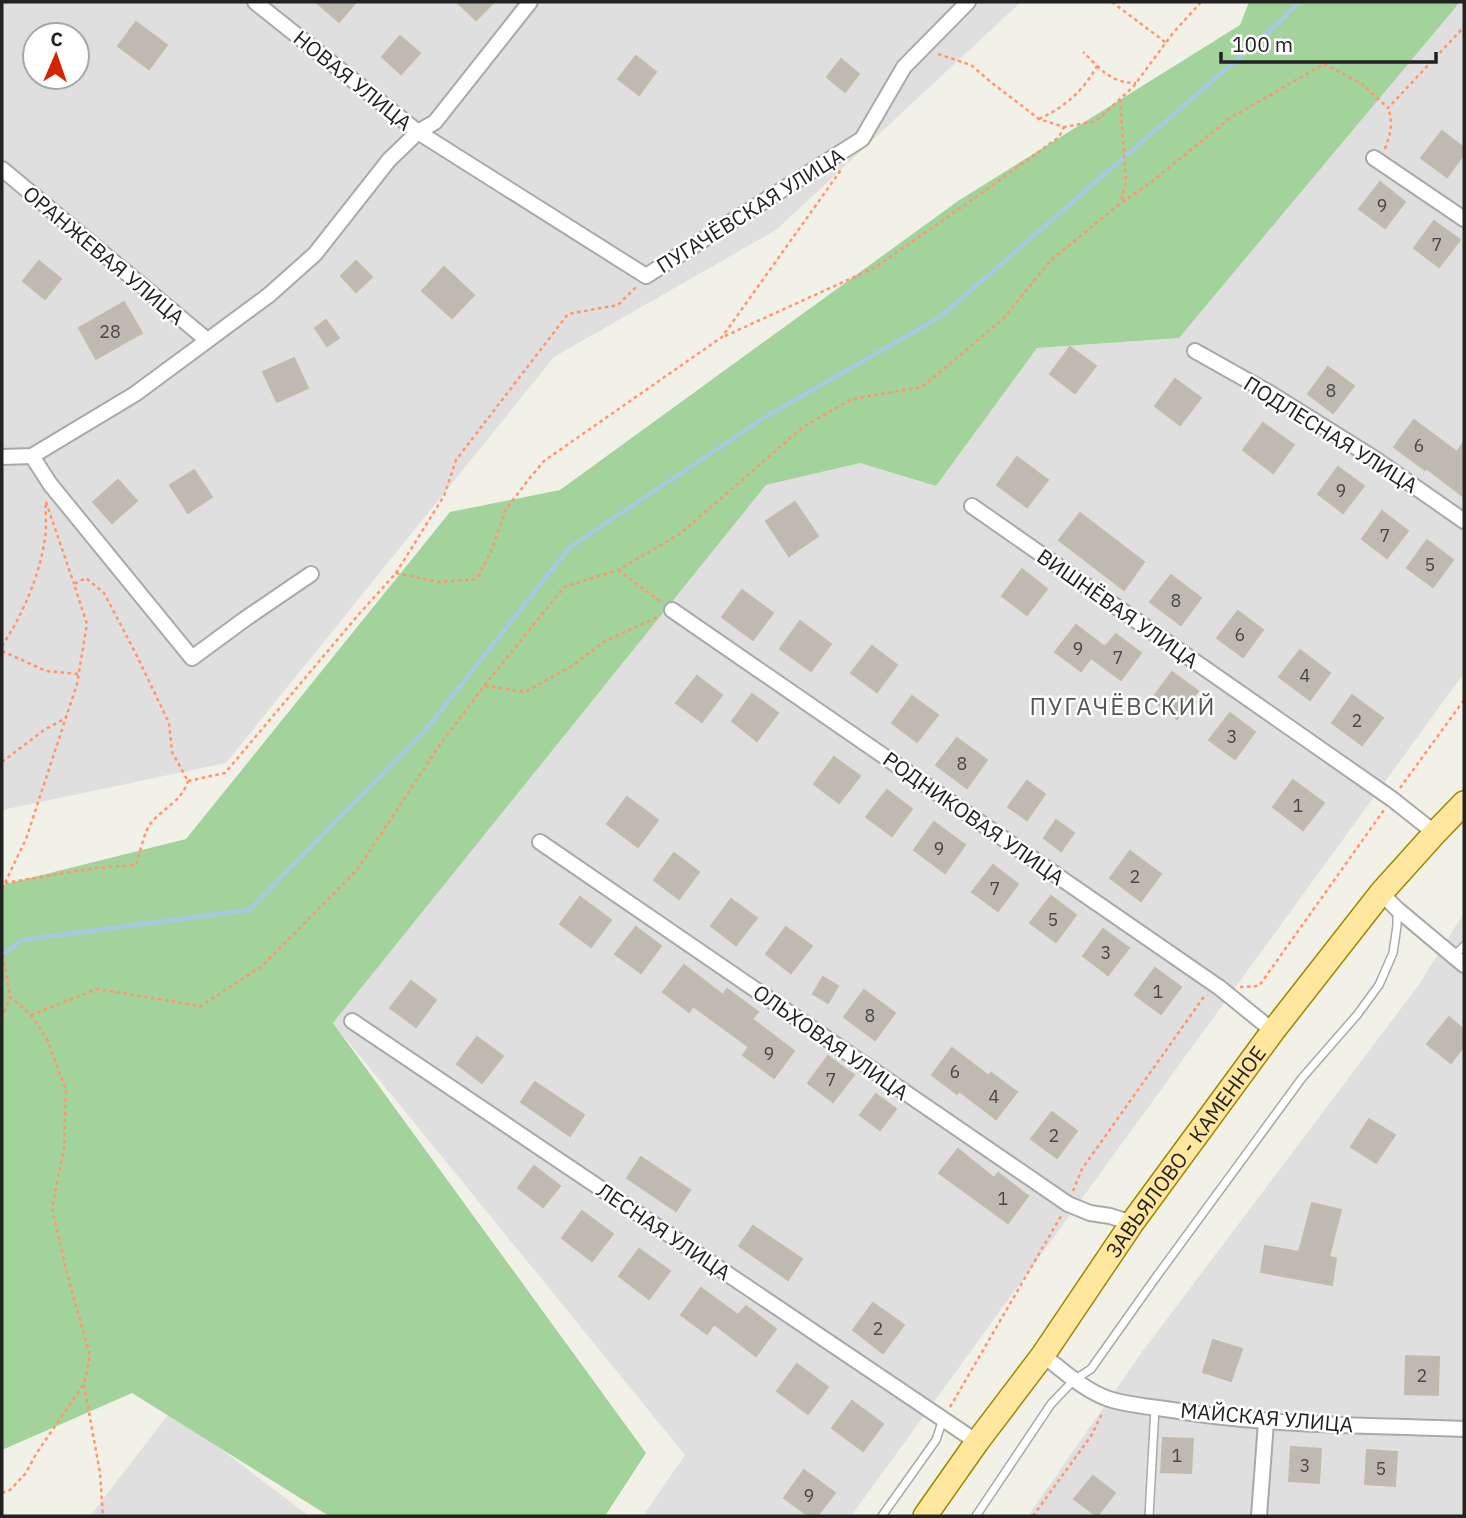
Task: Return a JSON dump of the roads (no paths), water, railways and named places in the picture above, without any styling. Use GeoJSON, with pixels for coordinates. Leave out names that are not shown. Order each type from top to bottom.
{"type":"FeatureCollection","features":[{"type":"Feature","properties":{"kind":"main road","name":"ЗАВЬЯЛОВО - КАМЕННОЕ"},"geometry":{"type":"LineString","coordinates":[[925,1516],[1043,1354],[1132,1223],[1273,1031],[1389,901],[1435,833],[1464,803]]}},
{"type":"Feature","properties":{"kind":"street","name":"НОВАЯ УЛИЦА"},"geometry":{"type":"LineString","coordinates":[[256,2],[418,132]]}},
{"type":"Feature","properties":{"kind":"street"},"geometry":{"type":"LineString","coordinates":[[2,457],[32,456],[135,394],[269,295],[315,254],[389,160],[418,132],[435,122],[530,2]]}},
{"type":"Feature","properties":{"kind":"street","name":"ПУГАЧЁВСКАЯ УЛИЦА"},"geometry":{"type":"LineString","coordinates":[[418,132],[646,276],[862,139],[904,67],[968,2]]}},
{"type":"Feature","properties":{"kind":"street"},"geometry":{"type":"LineString","coordinates":[[1377,160],[1464,219]]}},
{"type":"Feature","properties":{"kind":"street","name":"ОРАНЖЕВАЯ УЛИЦА"},"geometry":{"type":"LineString","coordinates":[[2,169],[207,340]]}},
{"type":"Feature","properties":{"kind":"street","name":"ПОДЛЕСНАЯ УЛИЦА"},"geometry":{"type":"LineString","coordinates":[[1195,351],[1268,391],[1364,452],[1464,521]]}},
{"type":"Feature","properties":{"kind":"street"},"geometry":{"type":"LineString","coordinates":[[32,456],[50,484],[192,659],[311,574]]}},
{"type":"Feature","properties":{"kind":"street","name":"ВИШНЁВАЯ УЛИЦА"},"geometry":{"type":"LineString","coordinates":[[972,506],[1392,799],[1435,833]]}},
{"type":"Feature","properties":{"kind":"street","name":"РОДНИКОВАЯ УЛИЦА"},"geometry":{"type":"LineString","coordinates":[[672,610],[1220,988],[1273,1031]]}},
{"type":"Feature","properties":{"kind":"street","name":"ОЛЬХОВАЯ УЛИЦА"},"geometry":{"type":"LineString","coordinates":[[540,842],[1068,1204],[1090,1213],[1132,1223]]}},
{"type":"Feature","properties":{"kind":"street"},"geometry":{"type":"LineString","coordinates":[[1389,901],[1461,956]]}},
{"type":"Feature","properties":{"kind":"street","name":"ЛЕСНАЯ УЛИЦА"},"geometry":{"type":"LineString","coordinates":[[352,1021],[977,1442]]}},
{"type":"Feature","properties":{"kind":"street","name":"МАЙСКАЯ УЛИЦА"},"geometry":{"type":"LineString","coordinates":[[1043,1354],[1074,1380],[1108,1399],[1211,1417],[1266,1422],[1464,1429]]}},
{"type":"Feature","properties":{"kind":"street"},"geometry":{"type":"LineString","coordinates":[[1259,1516],[1266,1422]]}},
{"type":"Feature","properties":{"kind":"lane"},"geometry":{"type":"LineString","coordinates":[[976,1516],[1051,1404],[1074,1380],[1091,1369],[1302,1078],[1357,1015],[1379,985],[1393,953],[1397,926],[1389,901]]}},
{"type":"Feature","properties":{"kind":"lane"},"geometry":{"type":"LineString","coordinates":[[1149,1516],[1155,1407]]}},
{"type":"Feature","properties":{"kind":"lane"},"geometry":{"type":"LineString","coordinates":[[882,1516],[936,1440],[943,1419]]}},
{"type":"Feature","properties":{"kind":"waterway"},"geometry":{"type":"LineString","coordinates":[[2,955],[22,940],[249,910],[423,733],[569,548],[767,416],[940,317],[1279,23],[1299,2]]}},
{"type":"Feature","properties":{"kind":"district","name":"ПУГАЧЁВСКИЙ"},"geometry":{"type":"Point","coordinates":[1123,706]}}]}
